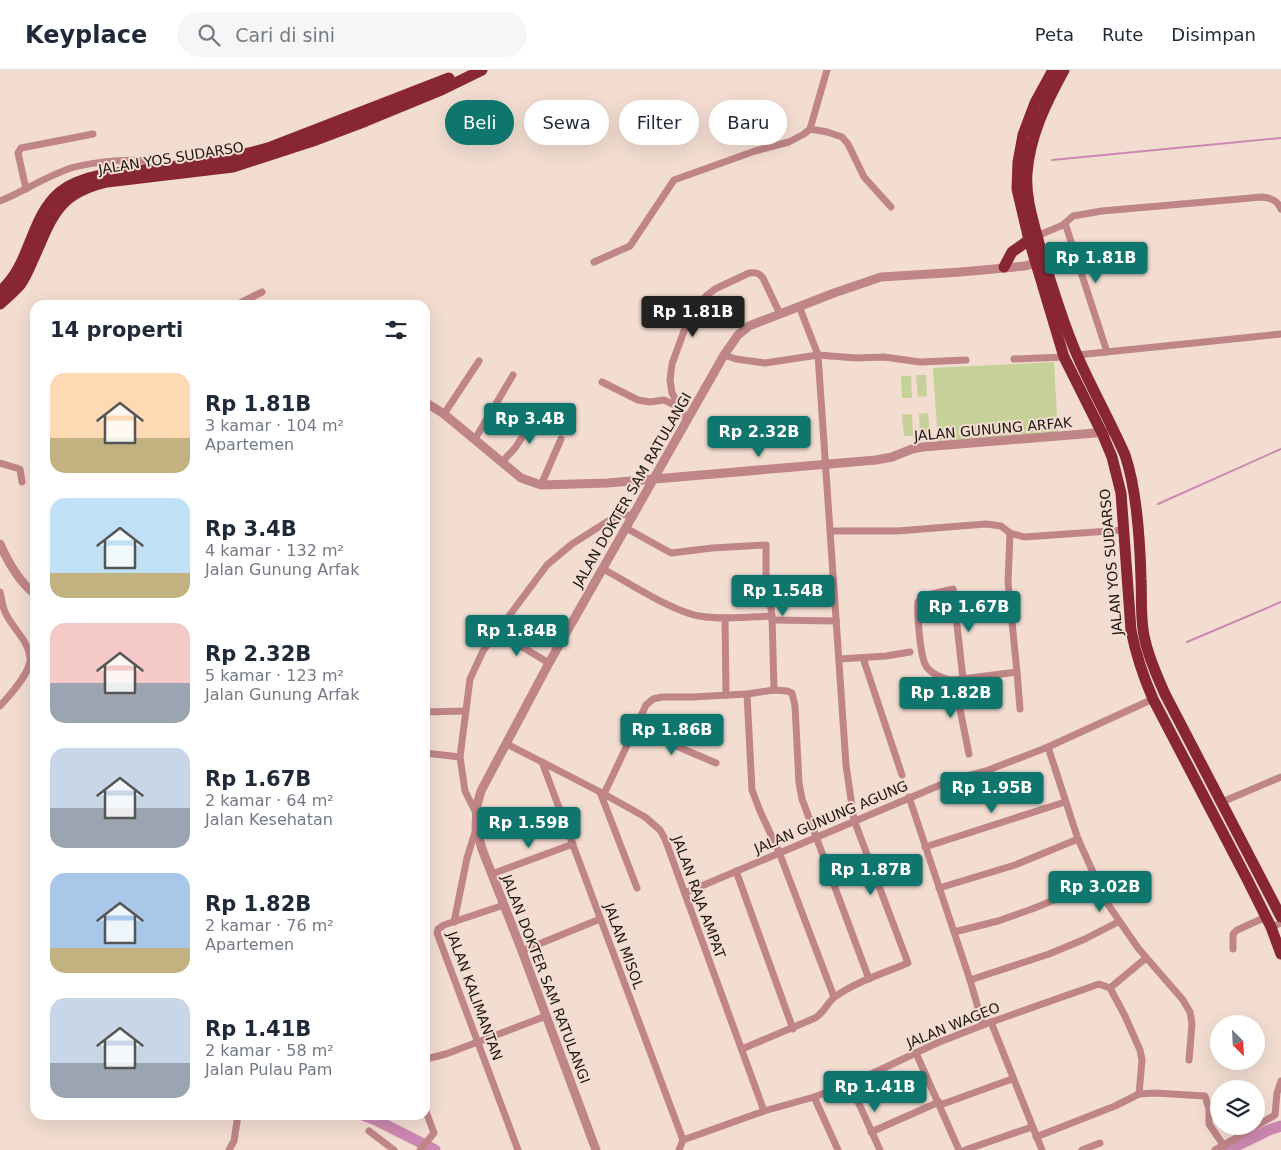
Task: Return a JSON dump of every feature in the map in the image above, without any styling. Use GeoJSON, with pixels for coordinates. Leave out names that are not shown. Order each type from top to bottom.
{"type":"FeatureCollection","features":[{"type":"Feature","properties":{"kind":"highway","name":"JALAN YOS SUDARSO"},"geometry":{"type":"LineString","coordinates":[[0,304],[20,285],[50,220],[66,199],[90,186],[238,156],[271,147],[467,70]]}},
{"type":"Feature","properties":{"kind":"highway","name":"JALAN YOS SUDARSO"},"geometry":{"type":"LineString","coordinates":[[0,292],[13,278],[46,209],[61,191],[75,183],[91,178],[234,167],[269,156],[384,113],[438,91],[482,70]]}},
{"type":"Feature","properties":{"kind":"highway","name":"JALAN YOS SUDARSO"},"geometry":{"type":"LineString","coordinates":[[1053,70],[1029,116],[1023,134],[1018,162],[1017,188],[1040,261],[1064,357],[1102,433],[1118,475],[1131,630],[1141,671],[1153,699],[1272,923],[1281,954]]}},
{"type":"Feature","properties":{"kind":"highway","name":"JALAN YOS SUDARSO"},"geometry":{"type":"LineString","coordinates":[[1033,238],[1027,172],[1039,119],[1064,70]]}},
{"type":"Feature","properties":{"kind":"highway"},"geometry":{"type":"LineString","coordinates":[[1004,267],[1012,252],[1033,238]]}},
{"type":"Feature","properties":{"kind":"highway","name":"JALAN YOS SUDARSO"},"geometry":{"type":"LineString","coordinates":[[1040,261],[1077,356],[1128,462],[1133,487],[1141,569],[1142,627],[1151,663],[1165,694],[1281,917]]}},
{"type":"Feature","properties":{"kind":"highway"},"geometry":{"type":"LineString","coordinates":[[1131,630],[1142,627]]}},
{"type":"Feature","properties":{"kind":"street"},"geometry":{"type":"LineString","coordinates":[[594,262],[630,246],[674,180],[755,151],[789,142],[804,134],[810,129],[827,70]]}},
{"type":"Feature","properties":{"kind":"street"},"geometry":{"type":"LineString","coordinates":[[810,129],[842,137],[848,144],[864,177],[891,207]]}},
{"type":"Feature","properties":{"kind":"street"},"geometry":{"type":"LineString","coordinates":[[26,189],[18,153],[21,148],[93,134]]}},
{"type":"Feature","properties":{"kind":"street"},"geometry":{"type":"LineString","coordinates":[[0,201],[81,166],[144,160],[152,162],[159,172]]}},
{"type":"Feature","properties":{"kind":"street"},"geometry":{"type":"LineString","coordinates":[[1033,238],[1052,231],[1073,216],[1102,211],[1262,197],[1273,199],[1279,204],[1281,209]]}},
{"type":"Feature","properties":{"kind":"street"},"geometry":{"type":"LineString","coordinates":[[1065,223],[1106,352]]}},
{"type":"Feature","properties":{"kind":"street","name":"JALAN DOKTER SAM RATULANGI"},"geometry":{"type":"LineString","coordinates":[[596,1150],[482,849],[476,828],[476,813],[481,791],[549,663],[724,355],[738,335],[749,326],[881,277],[954,273],[1025,266],[1040,261]]}},
{"type":"Feature","properties":{"kind":"street"},"geometry":{"type":"LineString","coordinates":[[687,421],[672,392],[670,380],[672,364],[696,306],[706,296],[729,281],[755,272],[763,278],[780,314]]}},
{"type":"Feature","properties":{"kind":"street"},"geometry":{"type":"LineString","coordinates":[[246,300],[262,292]]}},
{"type":"Feature","properties":{"kind":"street"},"geometry":{"type":"LineString","coordinates":[[742,1050],[793,1029],[822,1014],[834,997],[869,979],[908,963],[854,820],[846,765],[818,355],[800,306]]}},
{"type":"Feature","properties":{"kind":"street"},"geometry":{"type":"LineString","coordinates":[[1077,356],[1281,334]]}},
{"type":"Feature","properties":{"kind":"street"},"geometry":{"type":"LineString","coordinates":[[724,355],[736,359],[766,363],[818,355],[856,358],[884,357],[920,362],[966,360]]}},
{"type":"Feature","properties":{"kind":"street"},"geometry":{"type":"LineString","coordinates":[[1014,359],[1064,357]]}},
{"type":"Feature","properties":{"kind":"street"},"geometry":{"type":"LineString","coordinates":[[444,414],[479,361]]}},
{"type":"Feature","properties":{"kind":"street"},"geometry":{"type":"LineString","coordinates":[[475,439],[514,375]]}},
{"type":"Feature","properties":{"kind":"street"},"geometry":{"type":"LineString","coordinates":[[602,382],[638,400],[650,402],[664,400],[679,407]]}},
{"type":"Feature","properties":{"kind":"street","name":"JALAN GUNUNG ARFAK"},"geometry":{"type":"LineString","coordinates":[[430,406],[444,414],[521,478],[541,485],[608,483],[826,465],[876,460],[892,457],[912,449],[1114,431]]}},
{"type":"Feature","properties":{"kind":"street"},"geometry":{"type":"LineString","coordinates":[[502,462],[515,448],[539,412]]}},
{"type":"Feature","properties":{"kind":"street"},"geometry":{"type":"LineString","coordinates":[[541,485],[561,439]]}},
{"type":"Feature","properties":{"kind":"street"},"geometry":{"type":"LineString","coordinates":[[0,463],[20,469],[22,482]]}},
{"type":"Feature","properties":{"kind":"street"},"geometry":{"type":"LineString","coordinates":[[476,813],[465,791],[460,757],[470,679],[483,651],[547,565],[559,554],[616,516],[623,514],[632,516]]}},
{"type":"Feature","properties":{"kind":"street"},"geometry":{"type":"LineString","coordinates":[[831,531],[896,531],[986,524],[1001,526],[1010,533],[1024,537],[1124,530]]}},
{"type":"Feature","properties":{"kind":"street"},"geometry":{"type":"LineString","coordinates":[[626,528],[671,553],[712,548],[766,545],[766,574],[772,618],[774,690]]}},
{"type":"Feature","properties":{"kind":"street"},"geometry":{"type":"LineString","coordinates":[[1010,533],[1008,582],[1020,709]]}},
{"type":"Feature","properties":{"kind":"street"},"geometry":{"type":"LineString","coordinates":[[0,544],[22,581],[30,589]]}},
{"type":"Feature","properties":{"kind":"street"},"geometry":{"type":"LineString","coordinates":[[603,568],[648,594],[698,616],[836,621]]}},
{"type":"Feature","properties":{"kind":"street"},"geometry":{"type":"LineString","coordinates":[[963,679],[954,589],[924,596],[920,599],[918,605],[922,650],[925,664],[937,674],[947,680],[954,680],[963,679],[1016,670]]}},
{"type":"Feature","properties":{"kind":"street"},"geometry":{"type":"LineString","coordinates":[[0,592],[4,612],[29,651],[30,662],[15,689],[0,706]]}},
{"type":"Feature","properties":{"kind":"street"},"geometry":{"type":"LineString","coordinates":[[725,618],[726,695]]}},
{"type":"Feature","properties":{"kind":"street"},"geometry":{"type":"LineString","coordinates":[[497,632],[549,663]]}},
{"type":"Feature","properties":{"kind":"street"},"geometry":{"type":"LineString","coordinates":[[840,659],[910,652]]}},
{"type":"Feature","properties":{"kind":"street"},"geometry":{"type":"LineString","coordinates":[[863,658],[902,776]]}},
{"type":"Feature","properties":{"kind":"street"},"geometry":{"type":"LineString","coordinates":[[954,680],[969,754]]}},
{"type":"Feature","properties":{"kind":"street"},"geometry":{"type":"LineString","coordinates":[[637,888],[602,793],[636,729],[646,705],[653,699],[662,696],[692,697],[747,694],[774,690],[787,691],[792,693],[794,698],[801,791],[805,808],[869,979]]}},
{"type":"Feature","properties":{"kind":"street"},"geometry":{"type":"LineString","coordinates":[[747,694],[752,790],[779,852],[834,997]]}},
{"type":"Feature","properties":{"kind":"street","name":"JALAN GUNUNG AGUNG"},"geometry":{"type":"LineString","coordinates":[[685,893],[952,780],[986,771],[1048,747],[1153,699]]}},
{"type":"Feature","properties":{"kind":"street"},"geometry":{"type":"LineString","coordinates":[[430,712],[465,711]]}},
{"type":"Feature","properties":{"kind":"street"},"geometry":{"type":"LineString","coordinates":[[636,729],[716,763]]}},
{"type":"Feature","properties":{"kind":"street","name":"JALAN RAJA AMPAT"},"geometry":{"type":"LineString","coordinates":[[507,744],[645,817],[660,830],[685,893],[764,1111]]}},
{"type":"Feature","properties":{"kind":"street"},"geometry":{"type":"LineString","coordinates":[[1048,747],[1078,839],[1096,883],[1118,922],[1146,958],[1183,1000],[1190,1012],[1192,1024],[1189,1060]]}},
{"type":"Feature","properties":{"kind":"street"},"geometry":{"type":"LineString","coordinates":[[430,754],[460,757]]}},
{"type":"Feature","properties":{"kind":"street","name":"JALAN MISOL"},"geometry":{"type":"LineString","coordinates":[[542,762],[684,1140]]}},
{"type":"Feature","properties":{"kind":"street"},"geometry":{"type":"LineString","coordinates":[[1222,802],[1281,776]]}},
{"type":"Feature","properties":{"kind":"street"},"geometry":{"type":"LineString","coordinates":[[909,798],[970,980],[987,1024],[1042,1150]]}},
{"type":"Feature","properties":{"kind":"street"},"geometry":{"type":"LineString","coordinates":[[925,847],[1065,802]]}},
{"type":"Feature","properties":{"kind":"street","name":"JALAN KALIMANTAN"},"geometry":{"type":"LineString","coordinates":[[476,828],[467,858],[454,922],[440,926],[438,937],[518,1150]]}},
{"type":"Feature","properties":{"kind":"street"},"geometry":{"type":"LineString","coordinates":[[939,888],[1015,865],[1078,839]]}},
{"type":"Feature","properties":{"kind":"street"},"geometry":{"type":"LineString","coordinates":[[492,874],[573,844]]}},
{"type":"Feature","properties":{"kind":"street"},"geometry":{"type":"LineString","coordinates":[[736,871],[793,1029]]}},
{"type":"Feature","properties":{"kind":"street"},"geometry":{"type":"LineString","coordinates":[[954,932],[998,921],[1096,883]]}},
{"type":"Feature","properties":{"kind":"street"},"geometry":{"type":"LineString","coordinates":[[454,922],[504,905]]}},
{"type":"Feature","properties":{"kind":"street"},"geometry":{"type":"LineString","coordinates":[[522,951],[600,919]]}},
{"type":"Feature","properties":{"kind":"street"},"geometry":{"type":"LineString","coordinates":[[970,980],[1048,954],[1085,939],[1118,922]]}},
{"type":"Feature","properties":{"kind":"street"},"geometry":{"type":"LineString","coordinates":[[1233,949],[1233,934],[1236,930],[1272,923]]}},
{"type":"Feature","properties":{"kind":"street"},"geometry":{"type":"LineString","coordinates":[[1139,1094],[1142,1060],[1140,1050],[1110,988],[1146,958]]}},
{"type":"Feature","properties":{"kind":"street","name":"JALAN WAGEO"},"geometry":{"type":"LineString","coordinates":[[684,1140],[764,1111],[814,1097],[850,1084],[916,1053],[987,1024],[1096,985],[1102,984],[1110,988]]}},
{"type":"Feature","properties":{"kind":"street"},"geometry":{"type":"LineString","coordinates":[[430,1058],[443,1055],[546,1016]]}},
{"type":"Feature","properties":{"kind":"street"},"geometry":{"type":"LineString","coordinates":[[916,1053],[960,1150]]}},
{"type":"Feature","properties":{"kind":"street"},"geometry":{"type":"LineString","coordinates":[[871,1132],[940,1103],[1012,1078]]}},
{"type":"Feature","properties":{"kind":"street"},"geometry":{"type":"LineString","coordinates":[[1215,1150],[1275,1116],[1281,1081]]}},
{"type":"Feature","properties":{"kind":"street"},"geometry":{"type":"LineString","coordinates":[[850,1084],[880,1150]]}},
{"type":"Feature","properties":{"kind":"street"},"geometry":{"type":"LineString","coordinates":[[1036,1137],[1115,1106],[1139,1094],[1155,1093],[1205,1096],[1209,1109],[1209,1124],[1224,1146]]}},
{"type":"Feature","properties":{"kind":"street"},"geometry":{"type":"LineString","coordinates":[[814,1097],[838,1150]]}},
{"type":"Feature","properties":{"kind":"street"},"geometry":{"type":"LineString","coordinates":[[229,1150],[234,1141],[237,1120]]}},
{"type":"Feature","properties":{"kind":"street"},"geometry":{"type":"LineString","coordinates":[[420,1150],[434,1133],[430,1120]]}},
{"type":"Feature","properties":{"kind":"street"},"geometry":{"type":"LineString","coordinates":[[966,1150],[1032,1127]]}},
{"type":"Feature","properties":{"kind":"street"},"geometry":{"type":"LineString","coordinates":[[369,1131],[394,1150]]}},
{"type":"Feature","properties":{"kind":"street"},"geometry":{"type":"LineString","coordinates":[[679,1150],[684,1140]]}},
{"type":"Feature","properties":{"kind":"street"},"geometry":{"type":"LineString","coordinates":[[381,1150],[387,1143]]}},
{"type":"Feature","properties":{"kind":"street"},"geometry":{"type":"LineString","coordinates":[[1082,1150],[1100,1143]]}},
{"type":"Feature","properties":{"kind":"green space"},"geometry":{"type":"Polygon","coordinates":[[[1054,362],[1058,434],[938,444],[933,368],[1054,362]]]}},
{"type":"Feature","properties":{"kind":"green space"},"geometry":{"type":"Polygon","coordinates":[[[916,375],[926,375],[927,396],[918,397],[916,375]]]}},
{"type":"Feature","properties":{"kind":"green space"},"geometry":{"type":"Polygon","coordinates":[[[901,376],[911,376],[912,398],[902,398],[901,376]]]}},
{"type":"Feature","properties":{"kind":"green space"},"geometry":{"type":"Polygon","coordinates":[[[928,413],[930,435],[920,436],[919,414],[928,413]]]}},
{"type":"Feature","properties":{"kind":"green space"},"geometry":{"type":"Polygon","coordinates":[[[912,414],[913,436],[904,436],[902,415],[912,414]]]}},
{"type":"Feature","properties":{"kind":"waterway"},"geometry":{"type":"LineString","coordinates":[[1052,160],[1281,138]]}},
{"type":"Feature","properties":{"kind":"waterway"},"geometry":{"type":"LineString","coordinates":[[1158,504],[1281,449]]}},
{"type":"Feature","properties":{"kind":"waterway"},"geometry":{"type":"LineString","coordinates":[[1187,642],[1281,602]]}},
{"type":"Feature","properties":{"kind":"waterway"},"geometry":{"type":"LineString","coordinates":[[376,1120],[435,1150]]}},
{"type":"Feature","properties":{"kind":"waterway"},"geometry":{"type":"LineString","coordinates":[[1228,1150],[1281,1126]]}}]}
